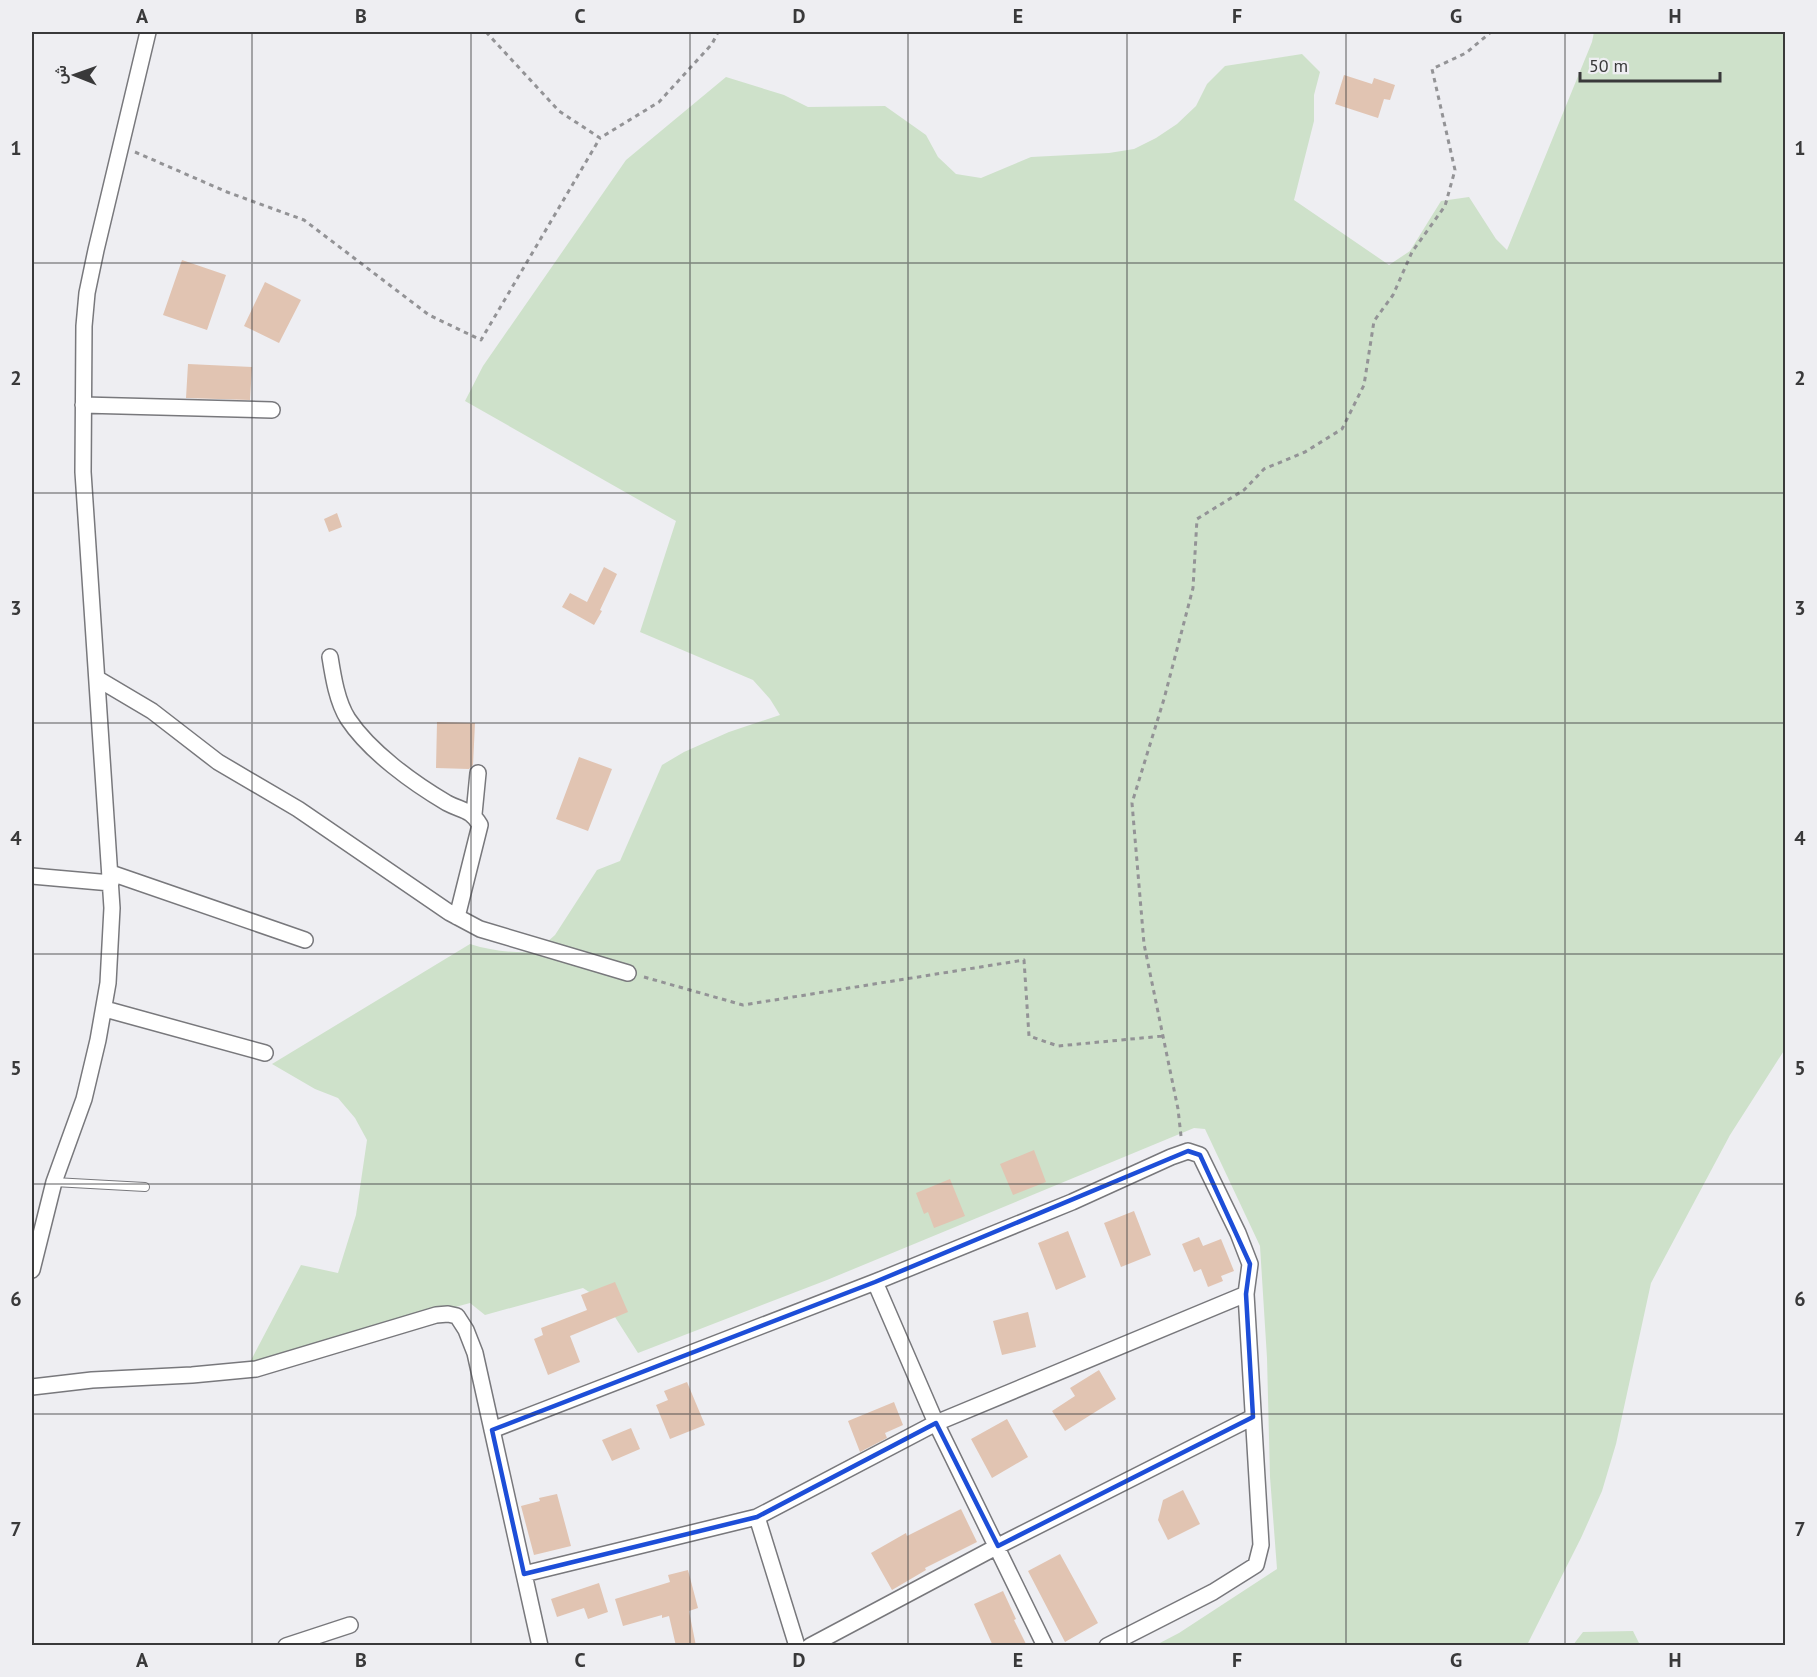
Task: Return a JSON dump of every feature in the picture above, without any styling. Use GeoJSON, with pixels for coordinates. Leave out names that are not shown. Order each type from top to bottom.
{"type":"FeatureCollection","features":[{"type":"Feature","properties":{"kind":"street"},"geometry":{"type":"LineString","coordinates":[[32,1270],[37,1227],[84,1098],[105,1009],[111,943],[111,878],[83,472],[84,326],[87,293],[148,32]]}},
{"type":"Feature","properties":{"kind":"street"},"geometry":{"type":"LineString","coordinates":[[83,405],[273,410]]}},
{"type":"Feature","properties":{"kind":"street"},"geometry":{"type":"LineString","coordinates":[[330,657],[335,683],[347,717],[370,746],[411,779],[448,803],[474,814]]}},
{"type":"Feature","properties":{"kind":"street"},"geometry":{"type":"LineString","coordinates":[[98,679],[152,711],[218,762],[298,809],[457,917],[480,929],[628,973]]}},
{"type":"Feature","properties":{"kind":"street"},"geometry":{"type":"LineString","coordinates":[[457,917],[480,825],[474,814],[478,773]]}},
{"type":"Feature","properties":{"kind":"street"},"geometry":{"type":"LineString","coordinates":[[32,876],[111,878],[304,940]]}},
{"type":"Feature","properties":{"kind":"street"},"geometry":{"type":"LineString","coordinates":[[105,1009],[265,1053]]}},
{"type":"Feature","properties":{"kind":"street"},"geometry":{"type":"LineString","coordinates":[[492,1431],[875,1282],[1072,1202],[1188,1151],[1200,1155],[1238,1233],[1250,1264],[1246,1294],[1261,1537],[1256,1565],[1214,1592],[1107,1646]]}},
{"type":"Feature","properties":{"kind":"street"},"geometry":{"type":"LineString","coordinates":[[875,1282],[936,1423],[998,1545],[1045,1646]]}},
{"type":"Feature","properties":{"kind":"street"},"geometry":{"type":"LineString","coordinates":[[524,1574],[757,1517],[936,1423],[1246,1294]]}},
{"type":"Feature","properties":{"kind":"street"},"geometry":{"type":"LineString","coordinates":[[32,1387],[92,1380],[182,1376],[256,1369],[436,1315],[457,1316],[466,1330],[475,1353],[540,1646]]}},
{"type":"Feature","properties":{"kind":"street"},"geometry":{"type":"LineString","coordinates":[[810,1646],[998,1545],[1253,1417]]}},
{"type":"Feature","properties":{"kind":"street"},"geometry":{"type":"LineString","coordinates":[[757,1517],[797,1646]]}},
{"type":"Feature","properties":{"kind":"street"},"geometry":{"type":"LineString","coordinates":[[286,1646],[350,1624]]}},
{"type":"Feature","properties":{"kind":"lane"},"geometry":{"type":"LineString","coordinates":[[54,1182],[146,1187]]}},
{"type":"Feature","properties":{"kind":"path"},"geometry":{"type":"LineString","coordinates":[[486,32],[559,111],[600,138]]}},
{"type":"Feature","properties":{"kind":"path"},"geometry":{"type":"LineString","coordinates":[[120,146],[227,192],[304,220],[429,315],[482,340],[600,138],[659,102],[712,44],[718,32]]}},
{"type":"Feature","properties":{"kind":"path"},"geometry":{"type":"LineString","coordinates":[[1183,1153],[1178,1109],[1144,944],[1132,803],[1164,699],[1193,588],[1197,519],[1244,490],[1264,469],[1305,452],[1342,429],[1364,385],[1374,321],[1393,295],[1412,252],[1445,206],[1455,170],[1432,69],[1466,52],[1491,32]]}},
{"type":"Feature","properties":{"kind":"path"},"geometry":{"type":"LineString","coordinates":[[628,973],[743,1005],[1024,960],[1029,1036],[1058,1046],[1163,1036]]}},
{"type":"Feature","properties":{"kind":"highlighted area"},"geometry":{"type":"Polygon","coordinates":[[[1188,1151],[1200,1155],[1250,1264],[1246,1294],[1253,1417],[998,1546],[936,1423],[757,1517],[524,1574],[492,1430],[875,1282],[1188,1151]]]}},
{"type":"Feature","properties":{"kind":"green space"},"geometry":{"type":"Polygon","coordinates":[[[1594,32],[1785,32],[1785,1049],[1730,1135],[1651,1283],[1616,1444],[1602,1491],[1527,1645],[1156,1645],[1179,1633],[1277,1569],[1270,1477],[1267,1358],[1260,1246],[1205,1129],[1194,1128],[827,1280],[638,1353],[606,1303],[583,1288],[485,1315],[470,1303],[249,1364],[301,1265],[338,1273],[356,1215],[367,1140],[355,1118],[338,1098],[315,1089],[272,1064],[470,944],[502,951],[536,952],[555,935],[597,870],[620,861],[662,765],[684,752],[729,732],[780,715],[770,699],[753,680],[640,632],[676,521],[465,401],[483,366],[626,160],[726,77],[784,95],[808,107],[885,106],[926,135],[938,157],[956,174],[981,178],[1031,157],[1109,153],[1134,149],[1177,124],[1196,106],[1207,84],[1225,66],[1302,54],[1320,72],[1314,95],[1314,121],[1294,200],[1389,265],[1410,251],[1441,201],[1469,197],[1496,239],[1507,250],[1592,42],[1594,32]]]}},
{"type":"Feature","properties":{"kind":"green space"},"geometry":{"type":"Polygon","coordinates":[[[1633,1631],[1640,1645],[1573,1645],[1583,1632],[1633,1631]]]}},
{"type":"Feature","properties":{"kind":"building"},"geometry":{"type":"Polygon","coordinates":[[[1344,75],[1372,84],[1374,78],[1395,85],[1390,100],[1384,99],[1378,118],[1335,104],[1344,75]]]}},
{"type":"Feature","properties":{"kind":"building"},"geometry":{"type":"Polygon","coordinates":[[[182,260],[226,275],[207,330],[163,315],[182,260]]]}},
{"type":"Feature","properties":{"kind":"building"},"geometry":{"type":"Polygon","coordinates":[[[265,282],[301,300],[279,343],[244,326],[265,282]]]}},
{"type":"Feature","properties":{"kind":"building"},"geometry":{"type":"Polygon","coordinates":[[[188,364],[252,367],[250,400],[186,398],[188,364]]]}},
{"type":"Feature","properties":{"kind":"building"},"geometry":{"type":"Polygon","coordinates":[[[337,513],[342,527],[329,532],[324,519],[337,513]]]}},
{"type":"Feature","properties":{"kind":"building"},"geometry":{"type":"Polygon","coordinates":[[[604,567],[617,574],[594,625],[562,607],[570,593],[587,602],[604,567]]]}},
{"type":"Feature","properties":{"kind":"building"},"geometry":{"type":"Polygon","coordinates":[[[437,722],[475,723],[473,765],[469,769],[436,768],[437,722]]]}},
{"type":"Feature","properties":{"kind":"building"},"geometry":{"type":"Polygon","coordinates":[[[579,757],[612,769],[588,831],[556,819],[579,757]]]}},
{"type":"Feature","properties":{"kind":"building"},"geometry":{"type":"Polygon","coordinates":[[[1034,1150],[1046,1182],[1013,1195],[1000,1164],[1034,1150]]]}},
{"type":"Feature","properties":{"kind":"building"},"geometry":{"type":"Polygon","coordinates":[[[950,1179],[965,1216],[934,1228],[928,1212],[924,1214],[916,1193],[950,1179]]]}},
{"type":"Feature","properties":{"kind":"building"},"geometry":{"type":"Polygon","coordinates":[[[1134,1211],[1151,1255],[1121,1267],[1104,1223],[1134,1211]]]}},
{"type":"Feature","properties":{"kind":"building"},"geometry":{"type":"Polygon","coordinates":[[[1068,1231],[1086,1277],[1056,1290],[1038,1243],[1068,1231]]]}},
{"type":"Feature","properties":{"kind":"building"},"geometry":{"type":"Polygon","coordinates":[[[1199,1237],[1203,1246],[1221,1239],[1234,1271],[1221,1276],[1223,1281],[1208,1287],[1201,1269],[1194,1272],[1182,1244],[1199,1237]]]}},
{"type":"Feature","properties":{"kind":"building"},"geometry":{"type":"Polygon","coordinates":[[[615,1282],[628,1312],[570,1336],[580,1362],[548,1375],[534,1339],[543,1335],[541,1328],[587,1310],[581,1295],[615,1282]]]}},
{"type":"Feature","properties":{"kind":"building"},"geometry":{"type":"Polygon","coordinates":[[[1028,1312],[1036,1347],[1002,1355],[993,1321],[1028,1312]]]}},
{"type":"Feature","properties":{"kind":"building"},"geometry":{"type":"Polygon","coordinates":[[[1099,1370],[1116,1399],[1065,1431],[1052,1411],[1075,1396],[1070,1388],[1099,1370]]]}},
{"type":"Feature","properties":{"kind":"building"},"geometry":{"type":"Polygon","coordinates":[[[687,1382],[705,1425],[670,1439],[656,1405],[668,1400],[664,1391],[687,1382]]]}},
{"type":"Feature","properties":{"kind":"building"},"geometry":{"type":"Polygon","coordinates":[[[894,1402],[903,1425],[885,1433],[887,1438],[860,1452],[848,1421],[894,1402]]]}},
{"type":"Feature","properties":{"kind":"building"},"geometry":{"type":"Polygon","coordinates":[[[1007,1419],[1028,1457],[992,1478],[971,1439],[1007,1419]]]}},
{"type":"Feature","properties":{"kind":"building"},"geometry":{"type":"Polygon","coordinates":[[[631,1428],[640,1449],[612,1461],[602,1440],[631,1428]]]}},
{"type":"Feature","properties":{"kind":"building"},"geometry":{"type":"Polygon","coordinates":[[[1183,1490],[1200,1524],[1168,1540],[1158,1520],[1163,1500],[1183,1490]]]}},
{"type":"Feature","properties":{"kind":"building"},"geometry":{"type":"Polygon","coordinates":[[[557,1494],[571,1546],[534,1555],[521,1506],[540,1501],[539,1498],[557,1494]]]}},
{"type":"Feature","properties":{"kind":"building"},"geometry":{"type":"Polygon","coordinates":[[[961,1509],[977,1542],[925,1568],[926,1570],[892,1590],[871,1553],[906,1533],[907,1536],[961,1509]]]}},
{"type":"Feature","properties":{"kind":"building"},"geometry":{"type":"Polygon","coordinates":[[[1060,1554],[1098,1623],[1065,1642],[1028,1571],[1060,1554]]]}},
{"type":"Feature","properties":{"kind":"building"},"geometry":{"type":"Polygon","coordinates":[[[688,1570],[698,1608],[689,1611],[696,1646],[676,1646],[669,1616],[662,1618],[662,1615],[623,1626],[615,1599],[670,1582],[668,1575],[688,1570]]]}},
{"type":"Feature","properties":{"kind":"building"},"geometry":{"type":"Polygon","coordinates":[[[599,1583],[608,1612],[588,1619],[584,1608],[557,1617],[551,1599],[599,1583]]]}},
{"type":"Feature","properties":{"kind":"building"},"geometry":{"type":"Polygon","coordinates":[[[1003,1591],[1027,1646],[993,1646],[974,1604],[1003,1591]]]}}]}
